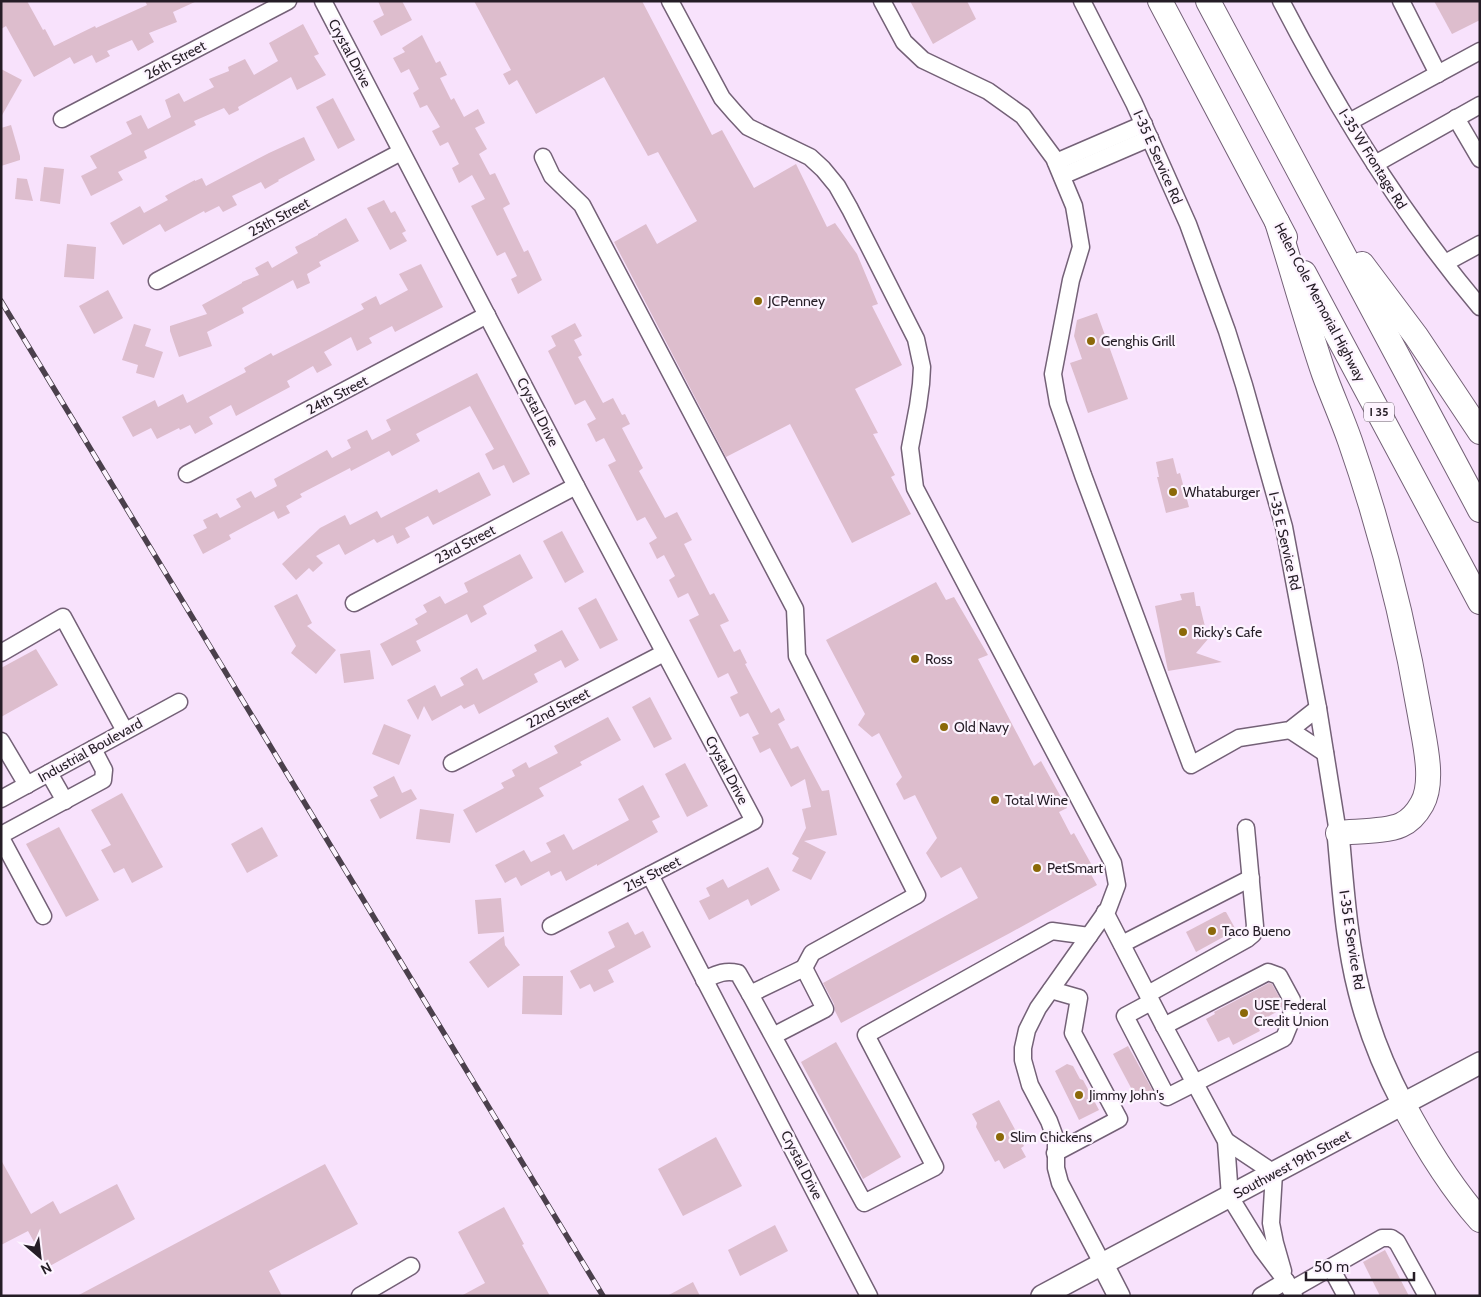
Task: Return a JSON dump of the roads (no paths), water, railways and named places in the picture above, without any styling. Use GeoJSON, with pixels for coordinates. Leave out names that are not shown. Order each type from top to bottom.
{"type":"FeatureCollection","features":[{"type":"Feature","properties":{"kind":"highway","name":"Helen Cole Memorial Highway"},"geometry":{"type":"LineString","coordinates":[[1160,1],[1480,602]]}},
{"type":"Feature","properties":{"kind":"highway"},"geometry":{"type":"LineString","coordinates":[[1208,1],[1480,510]]}},
{"type":"Feature","properties":{"kind":"highway"},"geometry":{"type":"LineString","coordinates":[[1315,201],[1416,336],[1480,432]]}},
{"type":"Feature","properties":{"kind":"highway"},"geometry":{"type":"LineString","coordinates":[[1277,222],[1325,375],[1350,440],[1387,562],[1397,598],[1414,677],[1427,756],[1427,790],[1423,802],[1409,820],[1389,828],[1338,833]]}},
{"type":"Feature","properties":{"kind":"highway"},"geometry":{"type":"LineString","coordinates":[[1403,1104],[1444,1175],[1480,1220]]}},
{"type":"Feature","properties":{"kind":"main road","name":"I-35 E Service Rd"},"geometry":{"type":"LineString","coordinates":[[1338,833],[1348,929],[1359,990],[1384,1066],[1403,1104]]}},
{"type":"Feature","properties":{"kind":"main road","name":"Southwest 19th Street"},"geometry":{"type":"LineString","coordinates":[[1042,1296],[1480,1062]]}},
{"type":"Feature","properties":{"kind":"main road"},"geometry":{"type":"LineString","coordinates":[[1102,1263],[1119,1296]]}},
{"type":"Feature","properties":{"kind":"street","name":"26th Street"},"geometry":{"type":"LineString","coordinates":[[62,119],[288,1]]}},
{"type":"Feature","properties":{"kind":"street","name":"Crystal Drive"},"geometry":{"type":"LineString","coordinates":[[323,1],[754,822]]}},
{"type":"Feature","properties":{"kind":"street"},"geometry":{"type":"LineString","coordinates":[[670,1],[722,98],[737,116],[748,127],[810,157],[837,186],[850,209],[916,339],[922,367],[918,406],[910,448],[915,488],[1113,863],[1117,885],[1113,898],[1089,936],[1038,1008],[1026,1030],[1023,1048],[1023,1060],[1030,1085],[1049,1121],[1056,1140],[1056,1168],[1060,1183],[1102,1263]]}},
{"type":"Feature","properties":{"kind":"street"},"geometry":{"type":"LineString","coordinates":[[882,1],[904,42],[923,60],[988,91],[1023,116],[1059,169],[1074,206],[1081,248],[1071,280],[1053,374],[1058,403],[1191,765],[1240,738],[1290,730],[1318,708]]}},
{"type":"Feature","properties":{"kind":"street","name":"I-35 E Service Rd"},"geometry":{"type":"LineString","coordinates":[[1082,1],[1122,77],[1188,224],[1244,385],[1284,527],[1318,708],[1338,833]]}},
{"type":"Feature","properties":{"kind":"street","name":"I-35 W Frontage Rd"},"geometry":{"type":"LineString","coordinates":[[1280,1],[1300,39],[1375,164],[1413,221],[1445,262],[1474,290],[1480,307]]}},
{"type":"Feature","properties":{"kind":"street"},"geometry":{"type":"LineString","coordinates":[[1401,1],[1438,74]]}},
{"type":"Feature","properties":{"kind":"street"},"geometry":{"type":"LineString","coordinates":[[1349,122],[1480,51]]}},
{"type":"Feature","properties":{"kind":"street"},"geometry":{"type":"LineString","coordinates":[[1375,164],[1480,105]]}},
{"type":"Feature","properties":{"kind":"street"},"geometry":{"type":"LineString","coordinates":[[1456,118],[1480,159]]}},
{"type":"Feature","properties":{"kind":"street"},"geometry":{"type":"LineString","coordinates":[[1059,169],[1147,131]]}},
{"type":"Feature","properties":{"kind":"street","name":"25th Street"},"geometry":{"type":"LineString","coordinates":[[157,281],[401,152]]}},
{"type":"Feature","properties":{"kind":"street"},"geometry":{"type":"LineString","coordinates":[[543,157],[552,176],[582,205],[795,610],[796,656],[917,895],[812,953],[804,968],[750,994]]}},
{"type":"Feature","properties":{"kind":"street"},"geometry":{"type":"LineString","coordinates":[[1445,262],[1480,244]]}},
{"type":"Feature","properties":{"kind":"street","name":"24th Street"},"geometry":{"type":"LineString","coordinates":[[187,474],[487,315]]}},
{"type":"Feature","properties":{"kind":"street","name":"23rd Street"},"geometry":{"type":"LineString","coordinates":[[354,603],[576,486]]}},
{"type":"Feature","properties":{"kind":"street"},"geometry":{"type":"LineString","coordinates":[[1,653],[63,617],[125,731]]}},
{"type":"Feature","properties":{"kind":"street","name":"22nd Street"},"geometry":{"type":"LineString","coordinates":[[452,763],[664,652]]}},
{"type":"Feature","properties":{"kind":"street","name":"Industrial Boulevard"},"geometry":{"type":"LineString","coordinates":[[1,799],[178,702]]}},
{"type":"Feature","properties":{"kind":"street"},"geometry":{"type":"LineString","coordinates":[[1290,730],[1325,754]]}},
{"type":"Feature","properties":{"kind":"street"},"geometry":{"type":"LineString","coordinates":[[1,741],[27,785]]}},
{"type":"Feature","properties":{"kind":"street"},"geometry":{"type":"LineString","coordinates":[[42,916],[1,837],[103,780],[104,770],[93,749]]}},
{"type":"Feature","properties":{"kind":"street"},"geometry":{"type":"LineString","coordinates":[[49,773],[65,801]]}},
{"type":"Feature","properties":{"kind":"street","name":"21st Street"},"geometry":{"type":"LineString","coordinates":[[551,926],[754,822]]}},
{"type":"Feature","properties":{"kind":"street"},"geometry":{"type":"LineString","coordinates":[[1164,1026],[1268,972],[1279,976],[1292,1000],[1291,1021],[1284,1038],[1167,1097],[1125,1016],[1150,998],[1253,934],[1255,926],[1246,828]]}},
{"type":"Feature","properties":{"kind":"street","name":"Crystal Drive"},"geometry":{"type":"LineString","coordinates":[[650,875],[870,1296]]}},
{"type":"Feature","properties":{"kind":"street"},"geometry":{"type":"LineString","coordinates":[[1122,944],[1251,878]]}},
{"type":"Feature","properties":{"kind":"street"},"geometry":{"type":"LineString","coordinates":[[1105,912],[1226,1141],[1230,1197],[1262,1249],[1291,1289]]}},
{"type":"Feature","properties":{"kind":"street"},"geometry":{"type":"LineString","coordinates":[[704,980],[719,973],[729,971],[738,973],[864,1203],[935,1167],[866,1035],[1052,931],[1089,936]]}},
{"type":"Feature","properties":{"kind":"street"},"geometry":{"type":"LineString","coordinates":[[773,1036],[825,1009],[804,968]]}},
{"type":"Feature","properties":{"kind":"street"},"geometry":{"type":"LineString","coordinates":[[1050,990],[1079,998],[1074,1033],[1118,1119],[1055,1153]]}},
{"type":"Feature","properties":{"kind":"street"},"geometry":{"type":"LineString","coordinates":[[1226,1141],[1274,1173],[1271,1223],[1275,1243],[1291,1289]]}},
{"type":"Feature","properties":{"kind":"street"},"geometry":{"type":"LineString","coordinates":[[1266,1295],[1291,1289],[1382,1238],[1391,1238],[1397,1242],[1427,1296]]}},
{"type":"Feature","properties":{"kind":"street"},"geometry":{"type":"LineString","coordinates":[[360,1296],[411,1266]]}},
{"type":"Feature","properties":{"kind":"street"},"geometry":{"type":"LineString","coordinates":[[1331,1268],[1346,1296]]}},
{"type":"Feature","properties":{"kind":"railway"},"geometry":{"type":"LineString","coordinates":[[1,301],[603,1296]]}},
{"type":"Feature","properties":{"kind":"place","name":"JCPenney"},"geometry":{"type":"Point","coordinates":[758,301]}},
{"type":"Feature","properties":{"kind":"place","name":"Genghis Grill"},"geometry":{"type":"Point","coordinates":[1091,341]}},
{"type":"Feature","properties":{"kind":"place","name":"Whataburger"},"geometry":{"type":"Point","coordinates":[1173,492]}},
{"type":"Feature","properties":{"kind":"place","name":"Ricky's Cafe"},"geometry":{"type":"Point","coordinates":[1183,632]}},
{"type":"Feature","properties":{"kind":"place","name":"Ross"},"geometry":{"type":"Point","coordinates":[915,659]}},
{"type":"Feature","properties":{"kind":"place","name":"Old Navy"},"geometry":{"type":"Point","coordinates":[944,727]}},
{"type":"Feature","properties":{"kind":"place","name":"Total Wine"},"geometry":{"type":"Point","coordinates":[995,800]}},
{"type":"Feature","properties":{"kind":"place","name":"PetSmart"},"geometry":{"type":"Point","coordinates":[1037,868]}},
{"type":"Feature","properties":{"kind":"place","name":"Taco Bueno"},"geometry":{"type":"Point","coordinates":[1212,931]}},
{"type":"Feature","properties":{"kind":"place","name":"USE Federal Credit Union"},"geometry":{"type":"Point","coordinates":[1244,1013]}},
{"type":"Feature","properties":{"kind":"place","name":"Jimmy John's"},"geometry":{"type":"Point","coordinates":[1079,1095]}},
{"type":"Feature","properties":{"kind":"place","name":"Slim Chickens"},"geometry":{"type":"Point","coordinates":[1000,1137]}}]}
